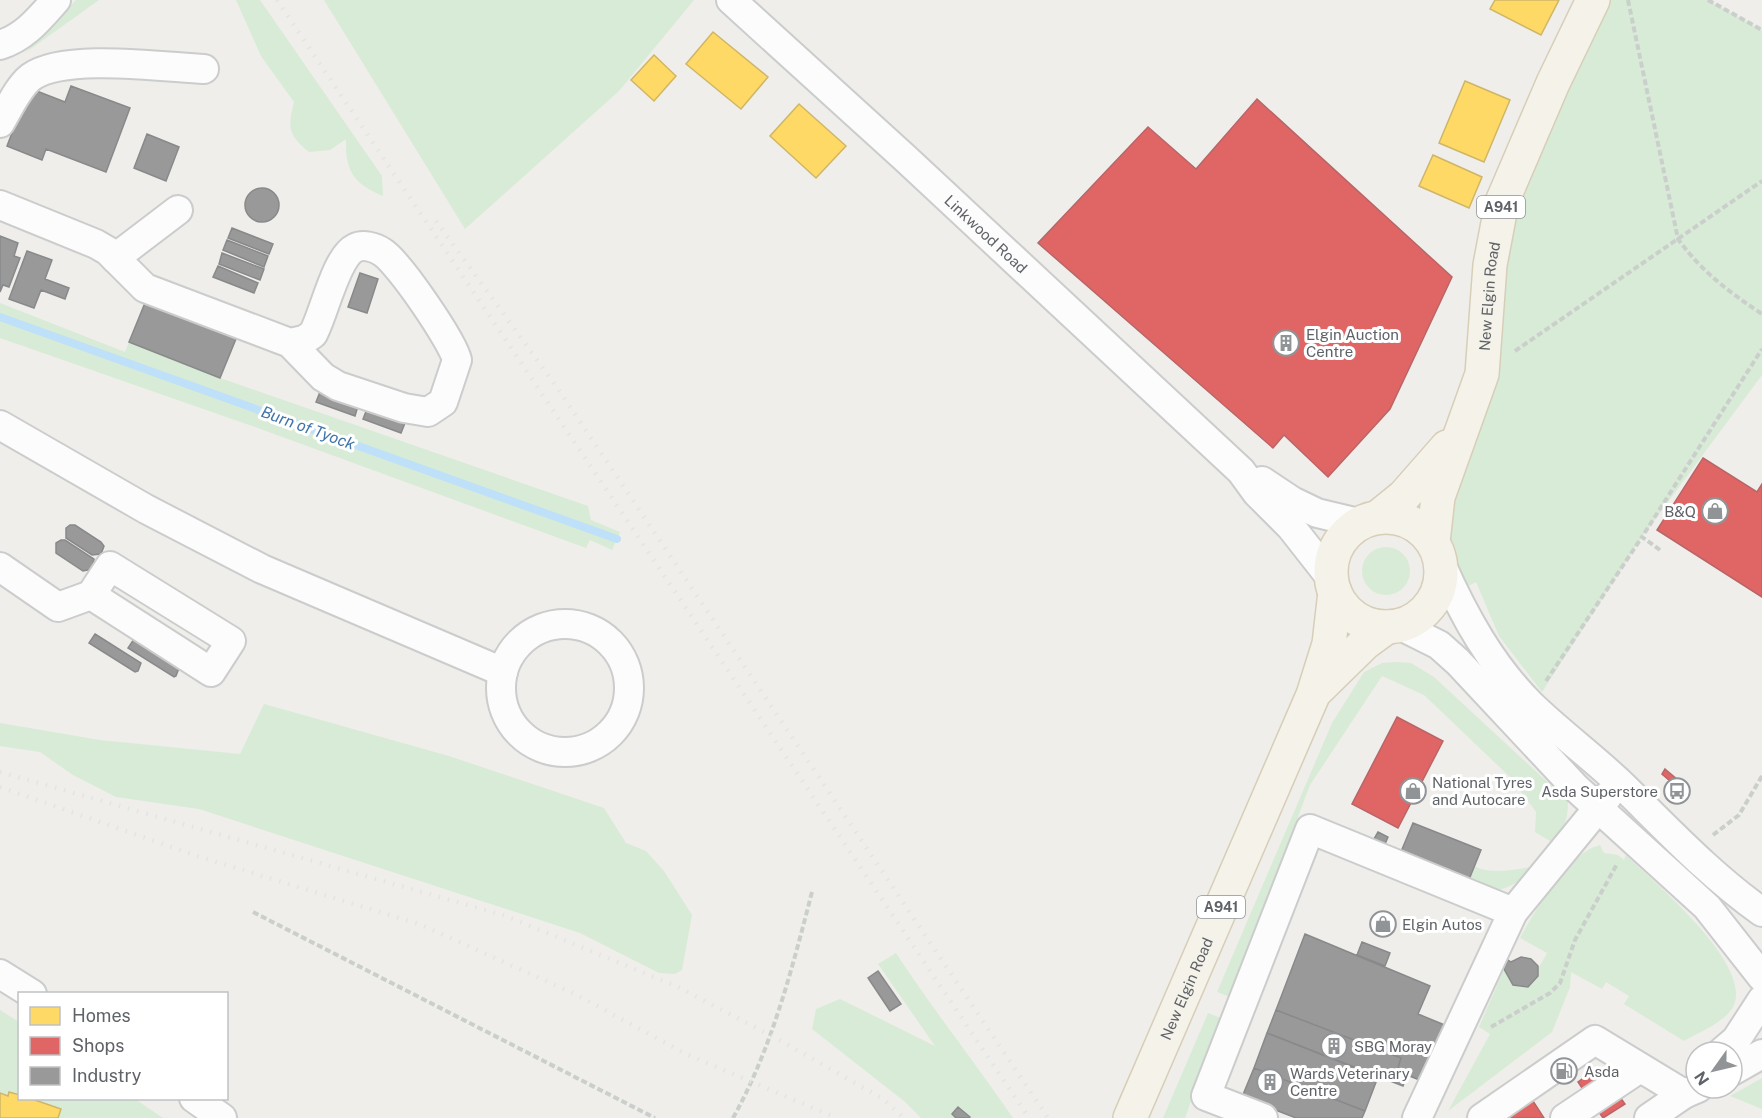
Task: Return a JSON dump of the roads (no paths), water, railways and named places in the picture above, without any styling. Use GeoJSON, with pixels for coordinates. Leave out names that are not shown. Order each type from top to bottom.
{"type":"FeatureCollection","features":[{"type":"Feature","properties":{"kind":"main road","name":"New Elgin Road"},"geometry":{"type":"LineString","coordinates":[[1437,553],[1438,497],[1482,374],[1490,266],[1502,202],[1553,83],[1593,0]]}},
{"type":"Feature","properties":{"kind":"main road","name":"New Elgin Road"},"geometry":{"type":"LineString","coordinates":[[1368,520],[1410,490],[1461,429]]}},
{"type":"Feature","properties":{"kind":"main road"},"geometry":{"type":"LineString","coordinates":[[1368,520],[1407,520],[1421,528],[1437,553],[1439,588],[1430,606],[1413,620],[1393,626],[1358,620],[1342,605],[1333,585],[1334,551],[1344,535],[1368,520]]}},
{"type":"Feature","properties":{"kind":"main road","name":"New Elgin Road"},"geometry":{"type":"LineString","coordinates":[[1130,1118],[1312,695],[1329,644],[1333,585]]}},
{"type":"Feature","properties":{"kind":"main road","name":"New Elgin Road"},"geometry":{"type":"LineString","coordinates":[[1312,695],[1343,662],[1393,626]]}},
{"type":"Feature","properties":{"kind":"street"},"geometry":{"type":"LineString","coordinates":[[0,45],[14,40],[28,30],[56,0]]}},
{"type":"Feature","properties":{"kind":"street","name":"Linkwood Road"},"geometry":{"type":"LineString","coordinates":[[731,0],[905,158],[1241,471],[1257,493],[1291,527],[1333,585]]}},
{"type":"Feature","properties":{"kind":"street"},"geometry":{"type":"LineString","coordinates":[[0,123],[30,78],[52,67],[75,64],[117,64],[204,69]]}},
{"type":"Feature","properties":{"kind":"street"},"geometry":{"type":"LineString","coordinates":[[0,205],[96,244],[115,258],[145,288],[290,342],[323,377],[338,386],[416,411],[428,412],[443,402],[457,360],[449,341],[393,263],[380,250],[363,246],[355,248],[343,261],[313,334],[304,340],[290,342]]}},
{"type":"Feature","properties":{"kind":"street"},"geometry":{"type":"LineString","coordinates":[[115,258],[178,210]]}},
{"type":"Feature","properties":{"kind":"street"},"geometry":{"type":"LineString","coordinates":[[0,425],[146,509],[262,569],[503,672]]}},
{"type":"Feature","properties":{"kind":"street","name":"Linkwood Road"},"geometry":{"type":"LineString","coordinates":[[1241,471],[1317,513],[1368,520]]}},
{"type":"Feature","properties":{"kind":"street"},"geometry":{"type":"LineString","coordinates":[[1437,553],[1474,633],[1505,676],[1531,704],[1619,782],[1734,893],[1762,912]]}},
{"type":"Feature","properties":{"kind":"street"},"geometry":{"type":"LineString","coordinates":[[0,567],[58,607],[91,595],[110,566],[231,640],[211,672],[91,595]]}},
{"type":"Feature","properties":{"kind":"street"},"geometry":{"type":"LineString","coordinates":[[558,624],[579,625],[597,632],[612,645],[623,661],[629,680],[628,700],[622,718],[610,734],[594,745],[575,751],[555,751],[536,745],[519,732],[507,716],[501,696],[503,672],[509,656],[522,640],[539,629],[558,624]]}},
{"type":"Feature","properties":{"kind":"street"},"geometry":{"type":"LineString","coordinates":[[1393,626],[1439,645],[1458,662],[1597,809],[1707,907],[1762,977]]}},
{"type":"Feature","properties":{"kind":"street"},"geometry":{"type":"LineString","coordinates":[[1417,1118],[1513,912],[1619,782]]}},
{"type":"Feature","properties":{"kind":"street"},"geometry":{"type":"LineString","coordinates":[[1263,1118],[1206,1096],[1310,829],[1513,912]]}},
{"type":"Feature","properties":{"kind":"street"},"geometry":{"type":"LineString","coordinates":[[0,974],[30,992]]}},
{"type":"Feature","properties":{"kind":"street"},"geometry":{"type":"LineString","coordinates":[[1736,1040],[1762,1000]]}},
{"type":"Feature","properties":{"kind":"street"},"geometry":{"type":"LineString","coordinates":[[1482,1118],[1594,1040],[1640,1068],[1684,1084]]}},
{"type":"Feature","properties":{"kind":"street"},"geometry":{"type":"LineString","coordinates":[[1512,1118],[1611,1051]]}},
{"type":"Feature","properties":{"kind":"street"},"geometry":{"type":"LineString","coordinates":[[1744,1064],[1762,1054]]}},
{"type":"Feature","properties":{"kind":"street"},"geometry":{"type":"LineString","coordinates":[[1564,1118],[1640,1068]]}},
{"type":"Feature","properties":{"kind":"street"},"geometry":{"type":"LineString","coordinates":[[1649,1118],[1684,1093]]}},
{"type":"Feature","properties":{"kind":"street"},"geometry":{"type":"LineString","coordinates":[[197,1100],[222,1118]]}},
{"type":"Feature","properties":{"kind":"waterway","name":"Burn of Tyock"},"geometry":{"type":"LineString","coordinates":[[0,317],[617,539]]}},
{"type":"Feature","properties":{"kind":"railway"},"geometry":{"type":"LineString","coordinates":[[277,0],[1029,1118]]}},
{"type":"Feature","properties":{"kind":"railway"},"geometry":{"type":"LineString","coordinates":[[436,221],[556,386],[1048,1118]]}},
{"type":"Feature","properties":{"kind":"railway"},"geometry":{"type":"LineString","coordinates":[[0,772],[506,916],[678,987],[785,1043],[883,1099],[904,1118]]}},
{"type":"Feature","properties":{"kind":"railway"},"geometry":{"type":"LineString","coordinates":[[0,787],[197,856],[419,924],[575,994],[686,1054],[837,1118]]}},
{"type":"Feature","properties":{"kind":"place","name":"Elgin Auction Centre"},"geometry":{"type":"Point","coordinates":[1286,343]}},
{"type":"Feature","properties":{"kind":"place","name":"B&Q"},"geometry":{"type":"Point","coordinates":[1715,511]}},
{"type":"Feature","properties":{"kind":"place","name":"National Tyres and Autocare"},"geometry":{"type":"Point","coordinates":[1413,791]}},
{"type":"Feature","properties":{"kind":"place","name":"Asda Superstore"},"geometry":{"type":"Point","coordinates":[1677,791]}},
{"type":"Feature","properties":{"kind":"place","name":"Elgin Autos"},"geometry":{"type":"Point","coordinates":[1383,924]}},
{"type":"Feature","properties":{"kind":"place","name":"SBG Moray"},"geometry":{"type":"Point","coordinates":[1334,1046]}},
{"type":"Feature","properties":{"kind":"place","name":"Asda"},"geometry":{"type":"Point","coordinates":[1564,1071]}},
{"type":"Feature","properties":{"kind":"place","name":"Wards Veterinary Centre"},"geometry":{"type":"Point","coordinates":[1270,1082]}}]}
